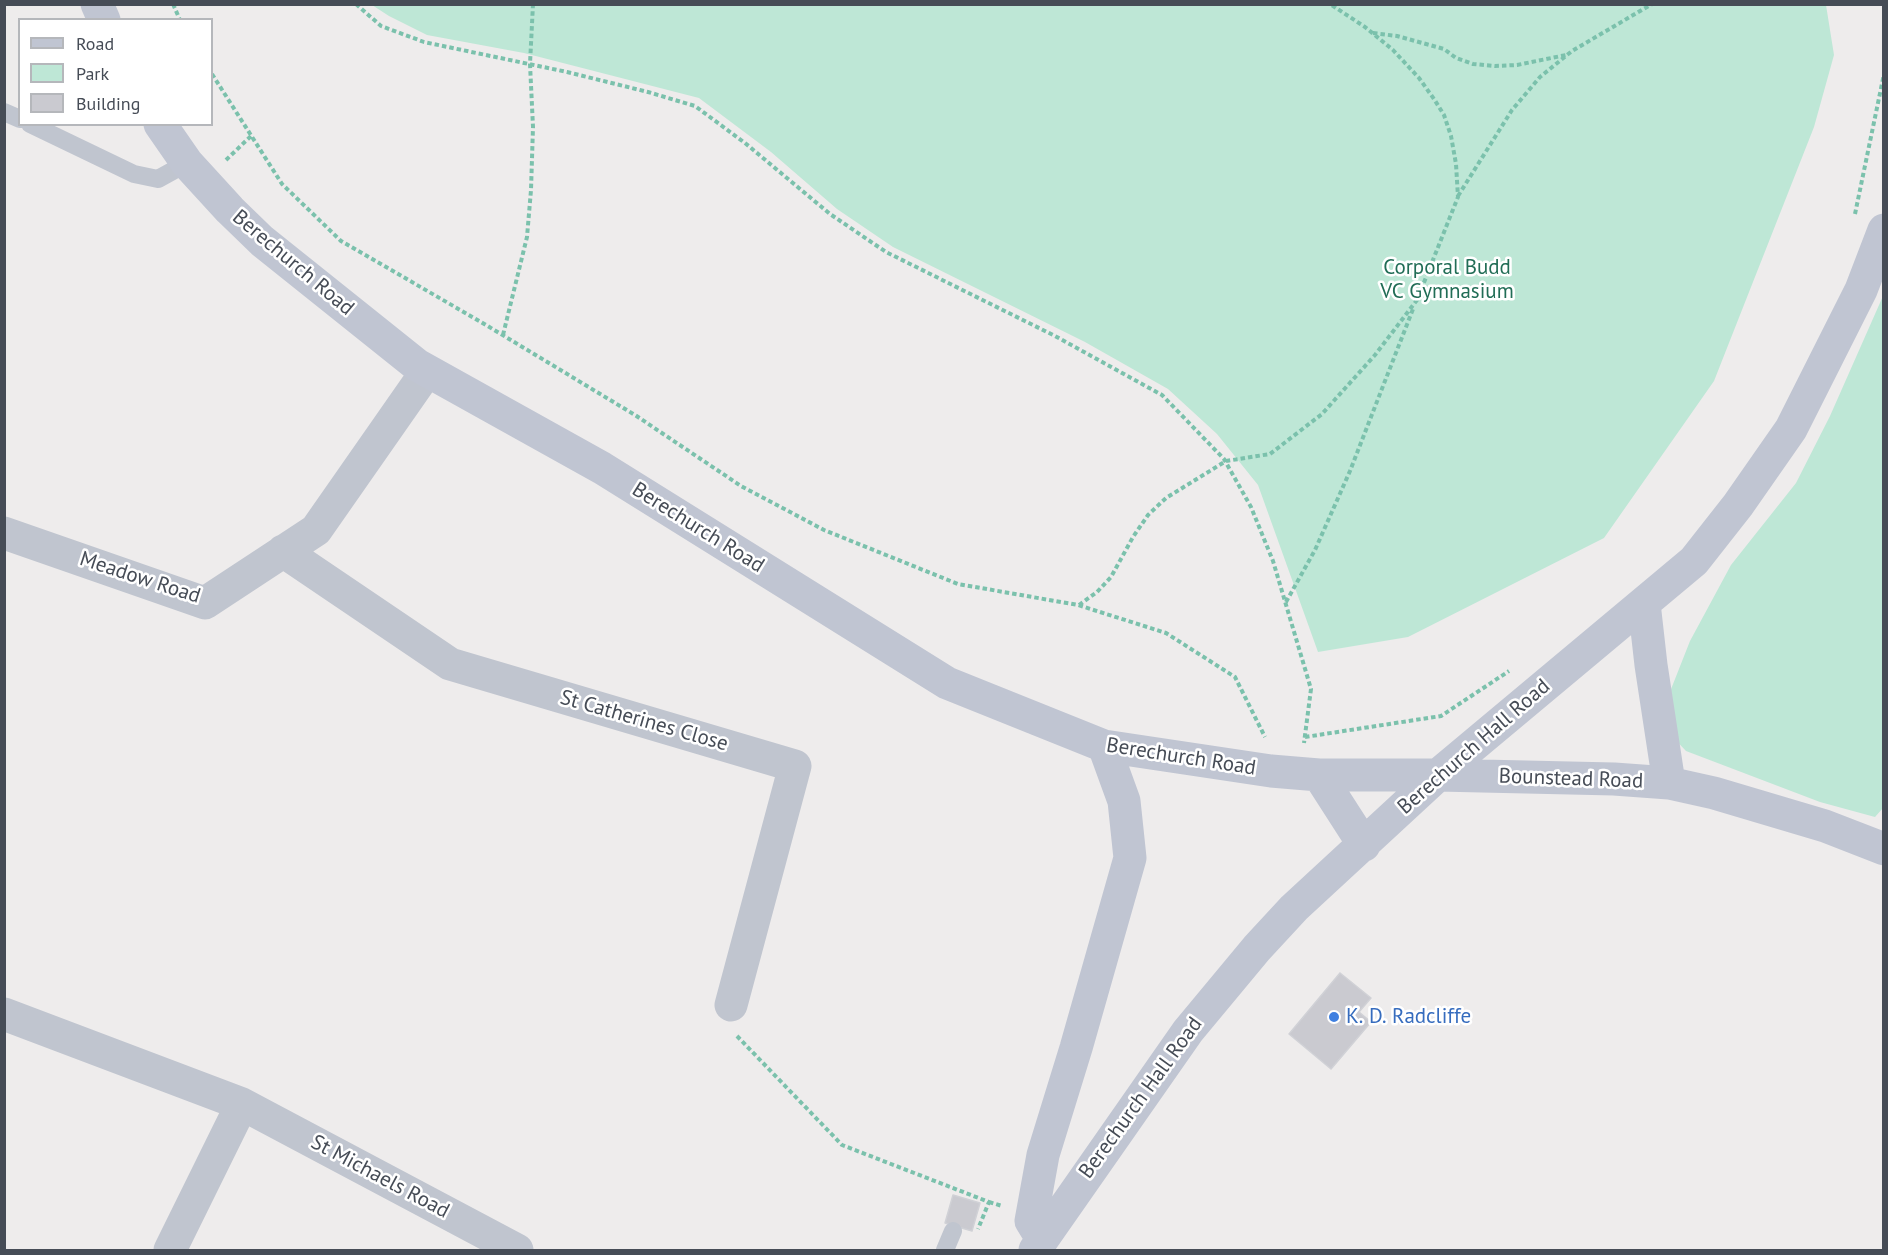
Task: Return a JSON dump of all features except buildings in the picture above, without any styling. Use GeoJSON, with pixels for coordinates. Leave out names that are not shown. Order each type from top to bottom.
{"type":"FeatureCollection","features":[{"type":"Feature","properties":{"kind":"street"},"geometry":{"type":"LineString","coordinates":[[97,4],[103,18]]}},
{"type":"Feature","properties":{"kind":"street","name":"Berechurch Road"},"geometry":{"type":"LineString","coordinates":[[161,126],[187,163],[262,241],[417,365],[602,468],[947,682],[1104,746],[1295,773],[1438,775]]}},
{"type":"Feature","properties":{"kind":"street","name":"Berechurch Hall Road"},"geometry":{"type":"LineString","coordinates":[[1038,1245],[1188,1031],[1257,948],[1294,908],[1438,775],[1694,561],[1738,505],[1791,429],[1861,290],[1869,226]]}},
{"type":"Feature","properties":{"kind":"street","name":"Meadow Road"},"geometry":{"type":"LineString","coordinates":[[4,533],[205,603],[316,530],[427,371]]}},
{"type":"Feature","properties":{"kind":"street","name":"St Catherines Close"},"geometry":{"type":"LineString","coordinates":[[283,551],[450,664],[795,766],[731,1005]]}},
{"type":"Feature","properties":{"kind":"street","name":"Bounstead Road"},"geometry":{"type":"LineString","coordinates":[[1644,603],[1669,783]]}},
{"type":"Feature","properties":{"kind":"street"},"geometry":{"type":"LineString","coordinates":[[1038,1245],[1031,1221],[1043,1155],[1130,858],[1124,801],[1104,746]]}},
{"type":"Feature","properties":{"kind":"street"},"geometry":{"type":"LineString","coordinates":[[1295,773],[1364,845]]}},
{"type":"Feature","properties":{"kind":"street","name":"Bounstead Road"},"geometry":{"type":"LineString","coordinates":[[1438,775],[1614,779],[1669,783],[1714,793],[1825,826],[1884,849]]}},
{"type":"Feature","properties":{"kind":"street","name":"St Michaels Road"},"geometry":{"type":"LineString","coordinates":[[4,1014],[242,1104],[517,1251]]}},
{"type":"Feature","properties":{"kind":"street"},"geometry":{"type":"LineString","coordinates":[[170,1251],[242,1104]]}},
{"type":"Feature","properties":{"kind":"lane"},"geometry":{"type":"LineString","coordinates":[[4,112],[18,118]]}},
{"type":"Feature","properties":{"kind":"lane"},"geometry":{"type":"LineString","coordinates":[[34,126],[134,174],[158,179],[187,163]]}},
{"type":"Feature","properties":{"kind":"lane"},"geometry":{"type":"LineString","coordinates":[[945,1251],[953,1231]]}},
{"type":"Feature","properties":{"kind":"path"},"geometry":{"type":"LineString","coordinates":[[173,4],[179,18]]}},
{"type":"Feature","properties":{"kind":"path"},"geometry":{"type":"LineString","coordinates":[[213,76],[282,184],[341,241],[503,335],[635,416],[741,486],[824,530],[958,584],[1078,605],[1166,633],[1235,677],[1259,723],[1272,757],[1295,773],[1305,737],[1311,689],[1273,561],[1251,507],[1226,461],[1162,395],[1055,336],[886,252],[830,214],[745,142],[695,105],[530,64],[424,42],[381,26],[356,4]]}},
{"type":"Feature","properties":{"kind":"path"},"geometry":{"type":"LineString","coordinates":[[503,335],[527,237],[531,190],[530,64],[533,4]]}},
{"type":"Feature","properties":{"kind":"path"},"geometry":{"type":"LineString","coordinates":[[1330,4],[1394,50],[1419,78],[1444,115],[1454,150],[1458,197]]}},
{"type":"Feature","properties":{"kind":"path"},"geometry":{"type":"LineString","coordinates":[[1285,603],[1315,550],[1350,471],[1387,372],[1458,197],[1512,110],[1540,77],[1568,54],[1652,4]]}},
{"type":"Feature","properties":{"kind":"path"},"geometry":{"type":"LineString","coordinates":[[1372,33],[1397,36],[1444,49],[1456,58],[1473,64],[1517,65],[1568,54]]}},
{"type":"Feature","properties":{"kind":"path"},"geometry":{"type":"LineString","coordinates":[[1869,226],[1884,74]]}},
{"type":"Feature","properties":{"kind":"path"},"geometry":{"type":"LineString","coordinates":[[1078,605],[1111,577],[1148,515],[1166,498],[1226,461],[1270,454],[1322,414],[1375,355],[1417,300]]}},
{"type":"Feature","properties":{"kind":"path"},"geometry":{"type":"LineString","coordinates":[[1305,737],[1441,716],[1518,665]]}},
{"type":"Feature","properties":{"kind":"path"},"geometry":{"type":"LineString","coordinates":[[731,1005],[720,1018],[842,1145],[989,1202],[975,1236],[953,1231]]}},
{"type":"Feature","properties":{"kind":"green space","name":"Corporal Budd VC Gymnasium"},"geometry":{"type":"Polygon","coordinates":[[[372,5],[1826,5],[1834,55],[1814,127],[1714,381],[1604,538],[1408,637],[1318,652],[1258,485],[1217,434],[1168,389],[1085,342],[893,247],[837,209],[771,152],[699,98],[524,53],[427,35],[372,5]]]}},
{"type":"Feature","properties":{"kind":"green space"},"geometry":{"type":"Polygon","coordinates":[[[1883,296],[1883,808],[1875,817],[1820,802],[1686,751],[1667,731],[1664,707],[1690,641],[1731,565],[1796,483],[1830,416],[1883,296]]]}},
{"type":"Feature","properties":{"kind":"place","name":"K. D. Radcliffe"},"geometry":{"type":"Point","coordinates":[1334,1017]}}]}
